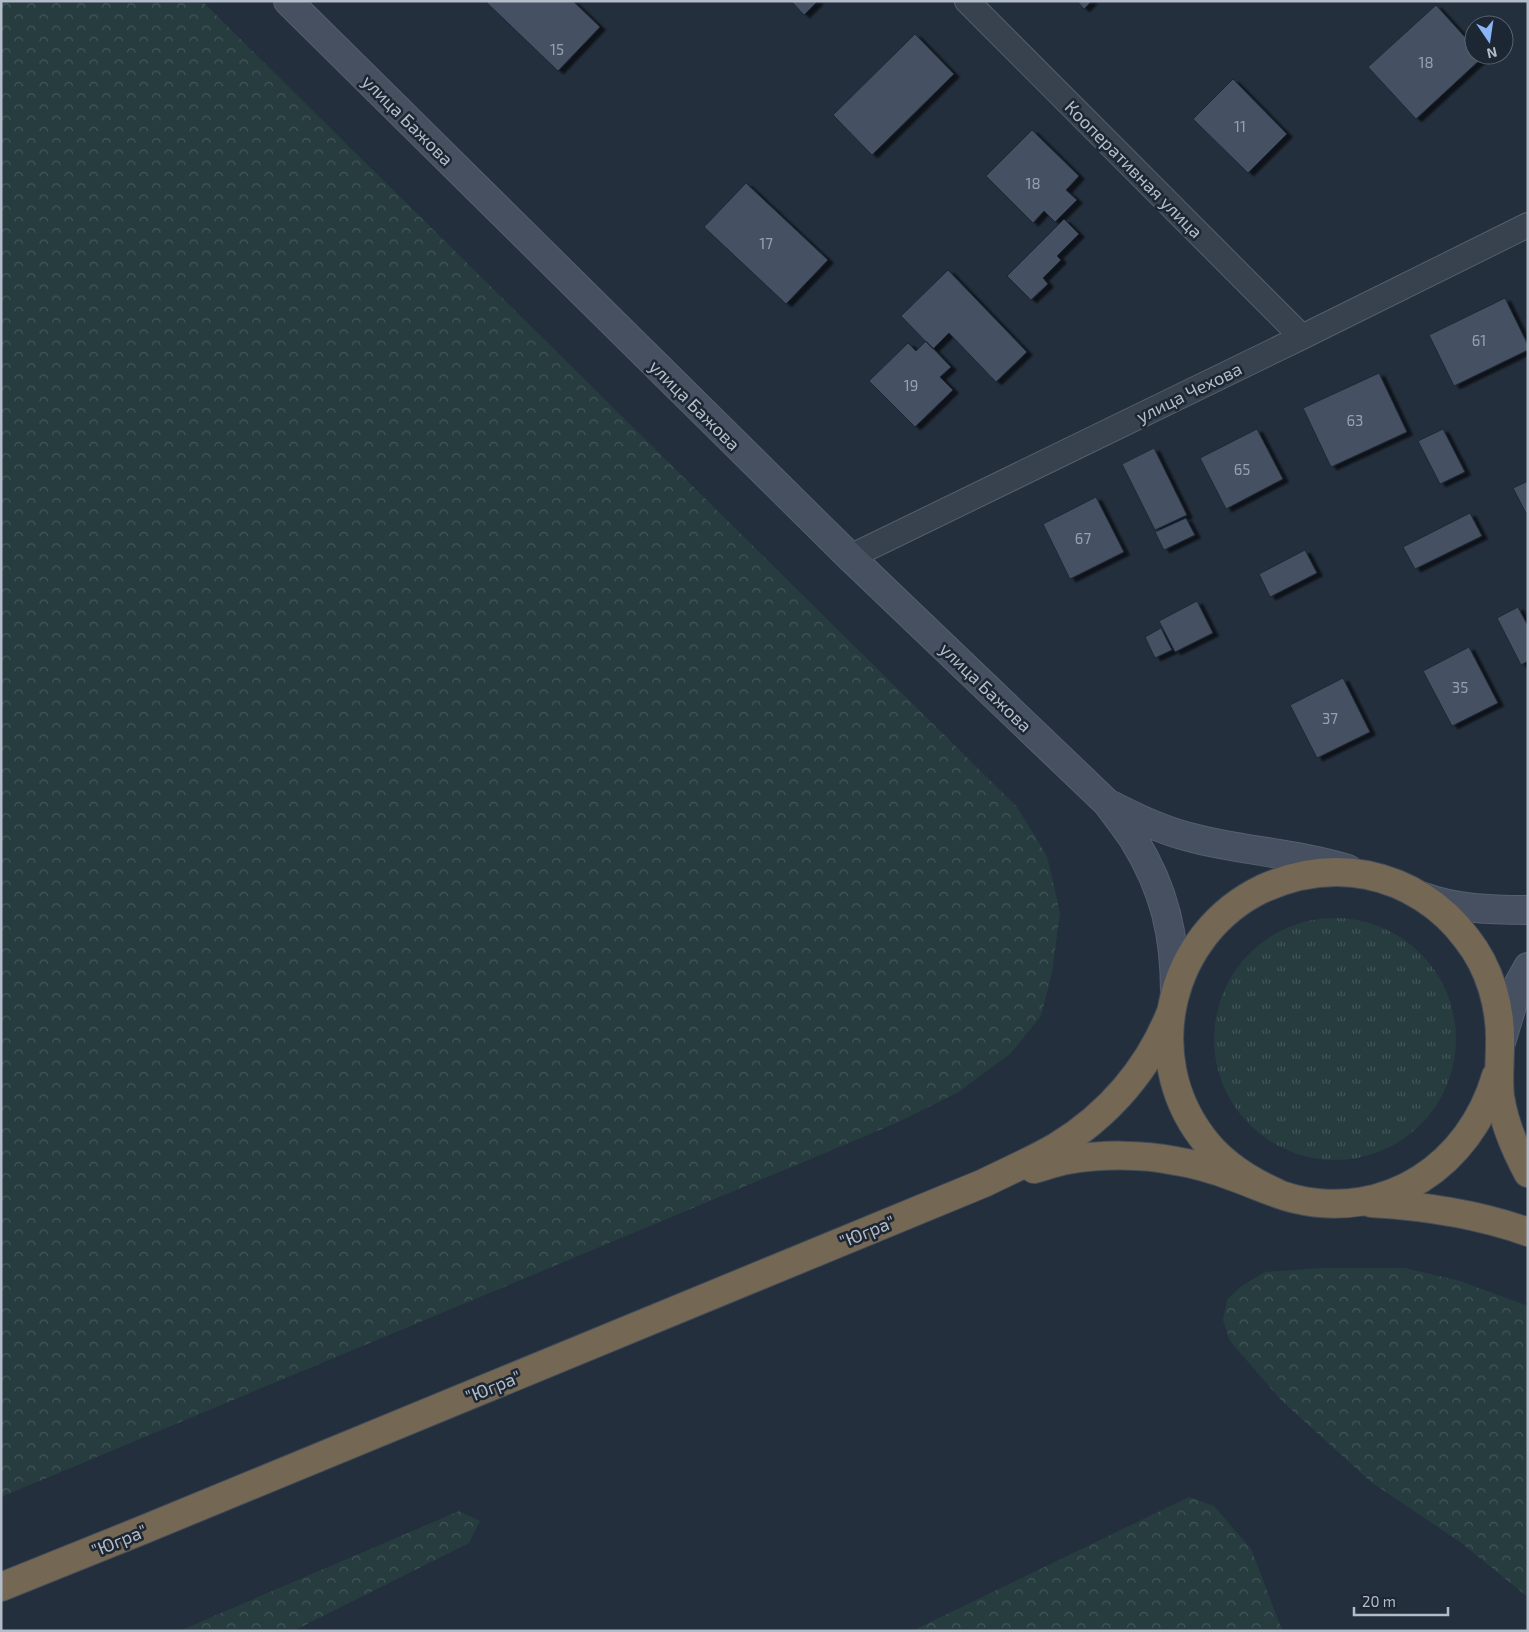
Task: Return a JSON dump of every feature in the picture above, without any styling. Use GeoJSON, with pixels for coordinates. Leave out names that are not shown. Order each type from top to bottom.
{"type":"FeatureCollection","features":[{"type":"Feature","properties":{"kind":"highway"},"geometry":{"type":"LineString","coordinates":[[984,1183],[1056,1147],[1087,1126],[1110,1106],[1134,1077],[1157,1044],[1182,973],[1204,936],[1218,920],[1235,905],[1272,884],[1314,873],[1335,872],[1378,878],[1418,894],[1454,922],[1468,939],[1480,958],[1496,1000],[1500,1021],[1498,1076],[1503,1113],[1516,1150],[1528,1173]]}},
{"type":"Feature","properties":{"kind":"highway"},"geometry":{"type":"LineString","coordinates":[[1173,1002],[1169,1030],[1172,1068],[1176,1086],[1191,1121],[1214,1152],[1228,1164],[1252,1181],[1277,1193]]}},
{"type":"Feature","properties":{"kind":"highway"},"geometry":{"type":"LineString","coordinates":[[984,1183],[1067,1160],[1100,1156],[1138,1156],[1174,1160],[1200,1166],[1295,1199],[1333,1203],[1370,1200],[1405,1187],[1422,1178],[1464,1142],[1484,1110],[1491,1093],[1500,1050]]}},
{"type":"Feature","properties":{"kind":"highway","name":"\"Югра\""},"geometry":{"type":"LineString","coordinates":[[1,1587],[154,1526],[984,1183]]}},
{"type":"Feature","properties":{"kind":"highway"},"geometry":{"type":"LineString","coordinates":[[1352,1202],[1390,1204],[1447,1212],[1479,1218],[1528,1232]]}},
{"type":"Feature","properties":{"kind":"street","name":"улица Бажова"},"geometry":{"type":"LineString","coordinates":[[288,1],[850,558],[1107,803]]}},
{"type":"Feature","properties":{"kind":"street","name":"Кооперативная улица"},"geometry":{"type":"LineString","coordinates":[[966,1],[1302,338]]}},
{"type":"Feature","properties":{"kind":"street","name":"улица Чехова"},"geometry":{"type":"LineString","coordinates":[[850,558],[1302,338],[1528,225]]}},
{"type":"Feature","properties":{"kind":"street"},"geometry":{"type":"LineString","coordinates":[[1107,803],[1145,822],[1190,838],[1288,854],[1336,865],[1378,878]]}},
{"type":"Feature","properties":{"kind":"street"},"geometry":{"type":"LineString","coordinates":[[1107,803],[1134,841],[1152,875],[1163,903],[1174,949],[1173,1002]]}},
{"type":"Feature","properties":{"kind":"street"},"geometry":{"type":"LineString","coordinates":[[1418,894],[1434,901],[1470,908],[1528,910]]}},
{"type":"Feature","properties":{"kind":"street"},"geometry":{"type":"LineString","coordinates":[[1500,1050],[1519,983],[1528,968]]}},
{"type":"Feature","properties":{"kind":"green space"},"geometry":{"type":"Polygon","coordinates":[[[1,1],[202,1],[1017,807],[1047,856],[1060,913],[1052,972],[1041,1016],[1010,1054],[957,1093],[894,1124],[1,1497],[1,1]]]}},
{"type":"Feature","properties":{"kind":"green space"},"geometry":{"type":"Polygon","coordinates":[[[1323,918],[1347,918],[1370,923],[1392,932],[1421,953],[1436,972],[1447,993],[1454,1015],[1456,1039],[1454,1063],[1447,1085],[1436,1106],[1421,1125],[1392,1146],[1370,1155],[1347,1160],[1323,1160],[1300,1155],[1278,1146],[1258,1133],[1241,1116],[1228,1096],[1219,1074],[1214,1051],[1214,1027],[1219,1004],[1228,982],[1241,962],[1258,945],[1278,932],[1300,923],[1323,918]]]}},
{"type":"Feature","properties":{"kind":"green space"},"geometry":{"type":"Polygon","coordinates":[[[1322,1268],[1405,1268],[1460,1281],[1528,1306],[1528,1597],[1460,1542],[1371,1482],[1282,1401],[1230,1341],[1223,1320],[1227,1300],[1240,1287],[1265,1272],[1322,1268]]]}},
{"type":"Feature","properties":{"kind":"green space"},"geometry":{"type":"Polygon","coordinates":[[[1189,1497],[1214,1506],[1251,1549],[1284,1631],[912,1631],[1189,1497]]]}},
{"type":"Feature","properties":{"kind":"green space"},"geometry":{"type":"Polygon","coordinates":[[[459,1511],[480,1521],[469,1543],[293,1631],[179,1631],[459,1511]]]}},
{"type":"Feature","properties":{"kind":"building"},"geometry":{"type":"Polygon","coordinates":[[[485,1],[573,1],[600,27],[558,71],[485,1]]]}},
{"type":"Feature","properties":{"kind":"building"},"geometry":{"type":"Polygon","coordinates":[[[791,1],[818,1],[804,15],[791,1]]]}},
{"type":"Feature","properties":{"kind":"building"},"geometry":{"type":"Polygon","coordinates":[[[1077,1],[1092,1],[1084,9],[1077,1]]]}},
{"type":"Feature","properties":{"kind":"building"},"geometry":{"type":"Polygon","coordinates":[[[1436,5],[1464,36],[1464,65],[1474,65],[1416,119],[1368,67],[1436,5]]]}},
{"type":"Feature","properties":{"kind":"building"},"geometry":{"type":"Polygon","coordinates":[[[915,34],[954,74],[872,155],[833,115],[915,34]]]}},
{"type":"Feature","properties":{"kind":"building"},"geometry":{"type":"Polygon","coordinates":[[[1233,79],[1287,134],[1248,173],[1193,119],[1233,79]]]}},
{"type":"Feature","properties":{"kind":"building"},"geometry":{"type":"Polygon","coordinates":[[[1032,130],[1079,176],[1066,190],[1077,200],[1055,222],[1044,211],[1033,223],[986,176],[1032,130]]]}},
{"type":"Feature","properties":{"kind":"building"},"geometry":{"type":"Polygon","coordinates":[[[746,183],[828,260],[786,304],[704,227],[746,183]]]}},
{"type":"Feature","properties":{"kind":"building"},"geometry":{"type":"Polygon","coordinates":[[[1064,219],[1079,234],[1057,256],[1061,260],[1043,278],[1048,284],[1031,300],[1007,276],[1064,219]]]}},
{"type":"Feature","properties":{"kind":"building"},"geometry":{"type":"Polygon","coordinates":[[[948,270],[1027,352],[996,382],[949,333],[933,349],[901,316],[948,270]]]}},
{"type":"Feature","properties":{"kind":"building"},"geometry":{"type":"Polygon","coordinates":[[[1505,298],[1528,345],[1528,350],[1454,386],[1429,335],[1505,298]]]}},
{"type":"Feature","properties":{"kind":"building"},"geometry":{"type":"Polygon","coordinates":[[[926,341],[951,367],[940,377],[953,390],[915,427],[869,381],[908,343],[916,351],[926,341]]]}},
{"type":"Feature","properties":{"kind":"building"},"geometry":{"type":"Polygon","coordinates":[[[1379,373],[1407,432],[1331,467],[1303,408],[1379,373]]]}},
{"type":"Feature","properties":{"kind":"building"},"geometry":{"type":"Polygon","coordinates":[[[1257,429],[1283,479],[1226,509],[1200,458],[1257,429]]]}},
{"type":"Feature","properties":{"kind":"building"},"geometry":{"type":"Polygon","coordinates":[[[1443,429],[1465,472],[1440,484],[1418,441],[1443,429]]]}},
{"type":"Feature","properties":{"kind":"building"},"geometry":{"type":"Polygon","coordinates":[[[1154,448],[1187,515],[1155,530],[1122,464],[1154,448]]]}},
{"type":"Feature","properties":{"kind":"building"},"geometry":{"type":"Polygon","coordinates":[[[1528,481],[1528,517],[1513,488],[1528,481]]]}},
{"type":"Feature","properties":{"kind":"building"},"geometry":{"type":"Polygon","coordinates":[[[1096,497],[1124,552],[1070,579],[1043,524],[1096,497]]]}},
{"type":"Feature","properties":{"kind":"building"},"geometry":{"type":"Polygon","coordinates":[[[1470,513],[1482,536],[1415,569],[1403,547],[1470,513]]]}},
{"type":"Feature","properties":{"kind":"building"},"geometry":{"type":"Polygon","coordinates":[[[1186,518],[1195,535],[1164,550],[1155,532],[1186,518]]]}},
{"type":"Feature","properties":{"kind":"building"},"geometry":{"type":"Polygon","coordinates":[[[1305,550],[1317,573],[1270,597],[1259,574],[1305,550]]]}},
{"type":"Feature","properties":{"kind":"building"},"geometry":{"type":"Polygon","coordinates":[[[1197,601],[1213,633],[1175,652],[1159,621],[1197,601]]]}},
{"type":"Feature","properties":{"kind":"building"},"geometry":{"type":"Polygon","coordinates":[[[1518,607],[1528,626],[1528,661],[1521,665],[1497,618],[1518,607]]]}},
{"type":"Feature","properties":{"kind":"building"},"geometry":{"type":"Polygon","coordinates":[[[1161,628],[1172,650],[1155,658],[1145,637],[1161,628]]]}},
{"type":"Feature","properties":{"kind":"building"},"geometry":{"type":"Polygon","coordinates":[[[1469,647],[1498,703],[1452,726],[1423,671],[1469,647]]]}},
{"type":"Feature","properties":{"kind":"building"},"geometry":{"type":"Polygon","coordinates":[[[1343,678],[1370,732],[1317,758],[1290,705],[1343,678]]]}}]}
